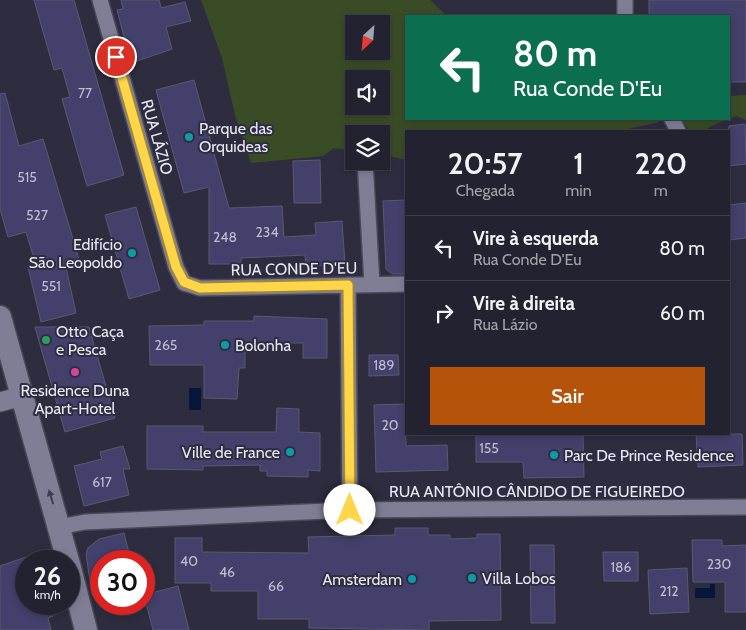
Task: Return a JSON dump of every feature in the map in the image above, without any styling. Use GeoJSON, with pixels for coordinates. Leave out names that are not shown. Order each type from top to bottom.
{"type":"FeatureCollection","features":[{"type":"Feature","properties":{"kind":"main road"},"geometry":{"type":"LineString","coordinates":[[0,317],[65,550]]}},
{"type":"Feature","properties":{"kind":"main road"},"geometry":{"type":"LineString","coordinates":[[80,608],[86,630]]}},
{"type":"Feature","properties":{"kind":"street","name":"RUA LÁZIO"},"geometry":{"type":"LineString","coordinates":[[100,0],[176,267],[184,282]]}},
{"type":"Feature","properties":{"kind":"street"},"geometry":{"type":"LineString","coordinates":[[625,0],[625,15]]}},
{"type":"Feature","properties":{"kind":"street"},"geometry":{"type":"LineString","coordinates":[[366,170],[372,284]]}},
{"type":"Feature","properties":{"kind":"street","name":"RUA CONDE D'EU"},"geometry":{"type":"LineString","coordinates":[[184,282],[200,288],[405,284]]}},
{"type":"Feature","properties":{"kind":"street"},"geometry":{"type":"LineString","coordinates":[[348,285],[350,510]]}},
{"type":"Feature","properties":{"kind":"street"},"geometry":{"type":"LineString","coordinates":[[0,402],[22,396]]}},
{"type":"Feature","properties":{"kind":"street","name":"RUA ANTÔNIO CÂNDIDO DE FIGUEIREDO"},"geometry":{"type":"LineString","coordinates":[[60,527],[85,522],[350,510],[746,507]]}},
{"type":"Feature","properties":{"kind":"green space"},"geometry":{"type":"Polygon","coordinates":[[[201,0],[430,0],[446,15],[405,15],[405,120],[658,120],[659,122],[623,130],[405,130],[405,160],[390,156],[390,125],[345,125],[345,150],[334,148],[323,156],[251,163],[235,115],[222,58],[201,0]]]}},
{"type":"Feature","properties":{"kind":"green space"},"geometry":{"type":"Polygon","coordinates":[[[746,95],[746,120],[736,116],[730,119],[730,96],[746,95]]]}},
{"type":"Feature","properties":{"kind":"green space"},"geometry":{"type":"Polygon","coordinates":[[[682,120],[726,120],[709,127],[707,130],[689,130],[682,120]]]}},
{"type":"Feature","properties":{"kind":"water"},"geometry":{"type":"Polygon","coordinates":[[[189,388],[201,388],[201,410],[189,410],[189,388]]]}},
{"type":"Feature","properties":{"kind":"water"},"geometry":{"type":"Polygon","coordinates":[[[710,584],[715,584],[715,598],[695,598],[695,588],[710,588],[710,584]]]}},
{"type":"Feature","properties":{"kind":"building"},"geometry":{"type":"Polygon","coordinates":[[[34,0],[74,0],[124,175],[87,186],[62,99],[70,97],[62,68],[54,70],[34,0]]]}},
{"type":"Feature","properties":{"kind":"building"},"geometry":{"type":"Polygon","coordinates":[[[121,0],[159,0],[161,8],[185,2],[191,21],[166,27],[172,49],[137,61],[132,42],[126,44],[117,10],[123,9],[121,0]]]}},
{"type":"Feature","properties":{"kind":"building"},"geometry":{"type":"Polygon","coordinates":[[[649,0],[746,0],[746,82],[730,82],[730,15],[649,15],[649,0]]]}},
{"type":"Feature","properties":{"kind":"building"},"geometry":{"type":"Polygon","coordinates":[[[194,80],[229,208],[282,206],[284,237],[316,235],[315,223],[342,221],[345,264],[306,266],[305,255],[241,258],[241,264],[209,264],[209,187],[184,193],[156,90],[194,80]]]}},
{"type":"Feature","properties":{"kind":"building"},"geometry":{"type":"Polygon","coordinates":[[[5,93],[19,146],[43,139],[79,259],[65,263],[76,313],[41,322],[28,267],[36,265],[26,232],[8,237],[0,209],[0,94],[5,93]]]}},
{"type":"Feature","properties":{"kind":"building"},"geometry":{"type":"Polygon","coordinates":[[[745,124],[746,164],[730,166],[729,126],[745,124]]]}},
{"type":"Feature","properties":{"kind":"building"},"geometry":{"type":"Polygon","coordinates":[[[320,160],[321,203],[294,203],[293,161],[320,160]]]}},
{"type":"Feature","properties":{"kind":"building"},"geometry":{"type":"Polygon","coordinates":[[[405,200],[405,274],[392,274],[386,269],[383,201],[405,200]]]}},
{"type":"Feature","properties":{"kind":"building"},"geometry":{"type":"Polygon","coordinates":[[[746,203],[746,238],[730,240],[730,205],[746,203]]]}},
{"type":"Feature","properties":{"kind":"building","name":"Edifício São Leopoldo"},"geometry":{"type":"Polygon","coordinates":[[[136,207],[160,290],[129,299],[105,215],[136,207]]]}},
{"type":"Feature","properties":{"kind":"building"},"geometry":{"type":"Polygon","coordinates":[[[254,316],[327,319],[327,358],[303,358],[303,343],[245,343],[245,368],[239,368],[237,399],[204,398],[204,365],[150,365],[149,326],[204,325],[204,321],[254,321],[254,316]]]}},
{"type":"Feature","properties":{"kind":"building","name":"Residence Duna Apart-Hotel"},"geometry":{"type":"Polygon","coordinates":[[[35,327],[89,327],[115,418],[65,432],[35,327]]]}},
{"type":"Feature","properties":{"kind":"building"},"geometry":{"type":"Polygon","coordinates":[[[369,355],[398,355],[399,375],[369,376],[369,355]]]}},
{"type":"Feature","properties":{"kind":"building"},"geometry":{"type":"Polygon","coordinates":[[[405,404],[406,446],[447,445],[448,470],[376,472],[374,405],[405,404]]]}},
{"type":"Feature","properties":{"kind":"building"},"geometry":{"type":"Polygon","coordinates":[[[277,408],[299,409],[299,432],[320,433],[320,471],[308,470],[308,477],[267,476],[267,471],[260,471],[260,465],[203,466],[203,470],[147,469],[147,426],[203,426],[203,432],[276,432],[277,408]]]}},
{"type":"Feature","properties":{"kind":"building"},"geometry":{"type":"Polygon","coordinates":[[[742,434],[743,465],[698,467],[696,435],[742,434]]]}},
{"type":"Feature","properties":{"kind":"building","name":"Parc De Prince Residence"},"geometry":{"type":"Polygon","coordinates":[[[476,435],[583,435],[584,477],[524,478],[523,462],[476,462],[476,435]]]}},
{"type":"Feature","properties":{"kind":"building"},"geometry":{"type":"Polygon","coordinates":[[[123,446],[130,469],[123,469],[129,495],[84,506],[74,466],[102,459],[100,452],[123,446]]]}},
{"type":"Feature","properties":{"kind":"building"},"geometry":{"type":"Polygon","coordinates":[[[395,528],[428,528],[428,535],[450,535],[450,539],[477,538],[477,534],[500,534],[501,620],[429,621],[429,630],[309,628],[309,619],[258,619],[258,591],[211,591],[211,583],[175,583],[175,538],[202,538],[202,552],[309,553],[308,537],[395,535],[395,528]]]}},
{"type":"Feature","properties":{"kind":"building"},"geometry":{"type":"Polygon","coordinates":[[[124,533],[128,550],[90,550],[90,581],[86,554],[88,548],[99,539],[124,533]]]}},
{"type":"Feature","properties":{"kind":"building"},"geometry":{"type":"Polygon","coordinates":[[[692,540],[722,540],[722,546],[746,545],[746,612],[725,612],[725,582],[693,582],[692,540]]]}},
{"type":"Feature","properties":{"kind":"building"},"geometry":{"type":"Polygon","coordinates":[[[530,545],[554,545],[555,623],[531,623],[530,545]]]}},
{"type":"Feature","properties":{"kind":"building"},"geometry":{"type":"Polygon","coordinates":[[[603,552],[638,552],[638,581],[604,581],[603,552]]]}},
{"type":"Feature","properties":{"kind":"building"},"geometry":{"type":"Polygon","coordinates":[[[15,561],[15,615],[53,615],[48,618],[51,630],[0,630],[0,566],[15,561]]]}},
{"type":"Feature","properties":{"kind":"building"},"geometry":{"type":"Polygon","coordinates":[[[687,568],[689,612],[650,614],[648,570],[687,568]]]}},
{"type":"Feature","properties":{"kind":"building"},"geometry":{"type":"Polygon","coordinates":[[[178,586],[189,630],[153,630],[149,615],[155,615],[155,592],[178,586]]]}},
{"type":"Feature","properties":{"kind":"place","name":"Parque das Orquideas"},"geometry":{"type":"Point","coordinates":[189,137]}},
{"type":"Feature","properties":{"kind":"place","name":"Edifício São Leopoldo"},"geometry":{"type":"Point","coordinates":[132,253]}},
{"type":"Feature","properties":{"kind":"place","name":"Otto Caça e Pesca"},"geometry":{"type":"Point","coordinates":[46,340]}},
{"type":"Feature","properties":{"kind":"place","name":"Bolonha"},"geometry":{"type":"Point","coordinates":[225,345]}},
{"type":"Feature","properties":{"kind":"place","name":"Residence Duna Apart-Hotel"},"geometry":{"type":"Point","coordinates":[75,372]}},
{"type":"Feature","properties":{"kind":"place","name":"Ville de France"},"geometry":{"type":"Point","coordinates":[290,452]}},
{"type":"Feature","properties":{"kind":"place","name":"Parc De Prince Residence"},"geometry":{"type":"Point","coordinates":[554,455]}},
{"type":"Feature","properties":{"kind":"place","name":"Villa Lobos"},"geometry":{"type":"Point","coordinates":[472,578]}},
{"type":"Feature","properties":{"kind":"place","name":"Amsterdam"},"geometry":{"type":"Point","coordinates":[412,579]}},
{"type":"Feature","properties":{"kind":"route"},"geometry":{"type":"LineString","coordinates":[[116,57],[176,267],[184,282],[200,288],[348,285],[350,510]]}}]}
